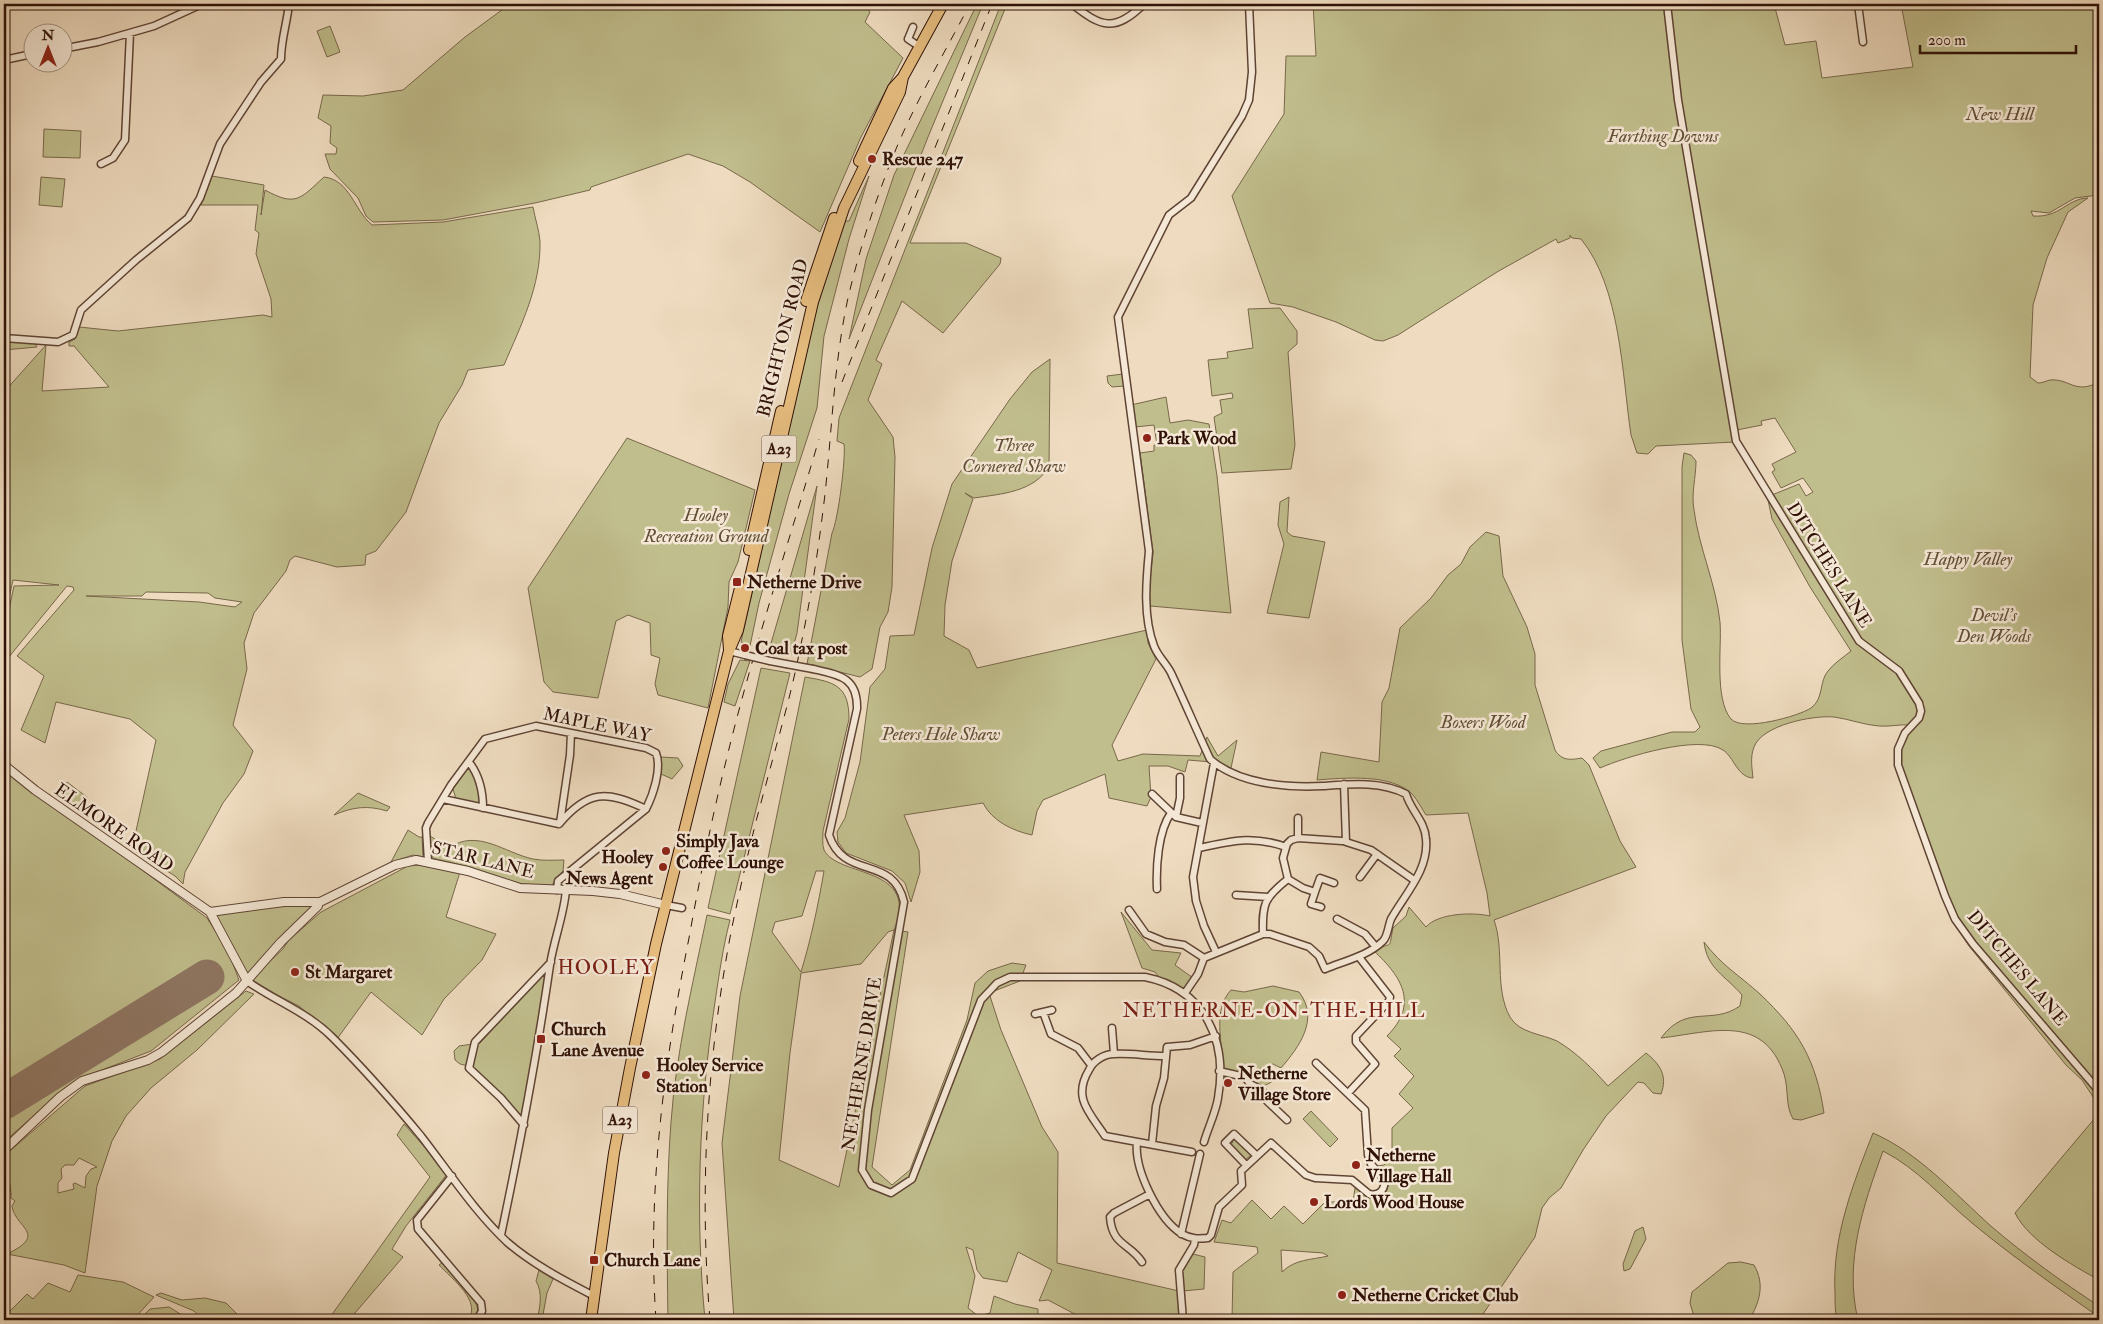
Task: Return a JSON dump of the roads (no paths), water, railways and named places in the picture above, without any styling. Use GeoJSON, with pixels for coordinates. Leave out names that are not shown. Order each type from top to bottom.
{"type":"FeatureCollection","features":[{"type":"Feature","properties":{"kind":"highway","name":"BRIGHTON ROAD"},"geometry":{"type":"LineString","coordinates":[[591,1320],[614,1153],[656,944],[654,935],[673,857],[681,839],[728,651],[738,630],[813,302],[844,208],[900,92],[903,77],[942,4]]}},
{"type":"Feature","properties":{"kind":"street"},"geometry":{"type":"LineString","coordinates":[[72,47],[159,24],[202,4]]}},
{"type":"Feature","properties":{"kind":"street"},"geometry":{"type":"LineString","coordinates":[[4,338],[49,342],[71,337],[81,310],[136,260],[188,218],[200,198],[220,144],[262,82],[281,59],[281,44],[286,27],[289,4]]}},
{"type":"Feature","properties":{"kind":"street"},"geometry":{"type":"LineString","coordinates":[[1072,4],[1101,24],[1114,25],[1127,19],[1144,4]]}},
{"type":"Feature","properties":{"kind":"street"},"geometry":{"type":"LineString","coordinates":[[1185,994],[1198,974],[1204,958],[1263,934],[1280,937],[1310,947],[1319,956],[1325,969],[1359,957],[1385,939],[1392,918],[1425,859],[1426,845],[1424,828],[1406,794],[1395,788],[1344,784],[1322,786],[1270,783],[1240,776],[1214,763],[1210,759],[1172,674],[1155,648],[1151,638],[1145,585],[1149,551],[1131,427],[1118,317],[1169,215],[1191,198],[1242,116],[1248,100],[1252,72],[1248,4]]}},
{"type":"Feature","properties":{"kind":"street","name":"DITCHES LANE"},"geometry":{"type":"LineString","coordinates":[[1667,4],[1679,109],[1736,441],[1859,642],[1899,671],[1919,703],[1921,711],[1919,718],[1905,733],[1898,749],[1898,766],[1955,919],[1973,944],[2099,1091]]}},
{"type":"Feature","properties":{"kind":"street"},"geometry":{"type":"LineString","coordinates":[[1858,4],[1862,42]]}},
{"type":"Feature","properties":{"kind":"street"},"geometry":{"type":"LineString","coordinates":[[914,27],[908,40],[920,47]]}},
{"type":"Feature","properties":{"kind":"street"},"geometry":{"type":"LineString","coordinates":[[101,164],[113,158],[125,140],[130,33]]}},
{"type":"Feature","properties":{"kind":"street"},"geometry":{"type":"LineString","coordinates":[[4,60],[22,56]]}},
{"type":"Feature","properties":{"kind":"street","name":"NETHERNE DRIVE"},"geometry":{"type":"LineString","coordinates":[[728,651],[841,676],[854,687],[858,697],[829,835],[834,849],[839,855],[888,875],[900,887],[904,902],[868,1110],[862,1170],[871,1185],[891,1193],[912,1179],[981,1000],[997,982],[1010,978],[1133,976],[1158,980],[1185,994],[1206,1017],[1216,1036],[1219,1071],[1218,1098],[1204,1142]]}},
{"type":"Feature","properties":{"kind":"street","name":"MAPLE WAY"},"geometry":{"type":"LineString","coordinates":[[428,861],[426,828],[443,799],[485,739],[536,726],[646,748],[656,753],[659,761],[650,801],[646,809]]}},
{"type":"Feature","properties":{"kind":"street"},"geometry":{"type":"LineString","coordinates":[[559,824],[570,754],[571,732]]}},
{"type":"Feature","properties":{"kind":"street"},"geometry":{"type":"LineString","coordinates":[[469,762],[478,776],[483,797],[483,808]]}},
{"type":"Feature","properties":{"kind":"street"},"geometry":{"type":"LineString","coordinates":[[1214,763],[1194,865],[1193,890],[1204,926],[1216,952]]}},
{"type":"Feature","properties":{"kind":"street","name":"ELMORE ROAD"},"geometry":{"type":"LineString","coordinates":[[4,765],[91,830],[210,912],[247,981]]}},
{"type":"Feature","properties":{"kind":"street"},"geometry":{"type":"LineString","coordinates":[[1157,889],[1157,860],[1165,824],[1173,815],[1180,798],[1180,777]]}},
{"type":"Feature","properties":{"kind":"street"},"geometry":{"type":"LineString","coordinates":[[1344,784],[1346,842],[1361,845],[1414,880]]}},
{"type":"Feature","properties":{"kind":"street"},"geometry":{"type":"LineString","coordinates":[[1152,794],[1173,815],[1202,823]]}},
{"type":"Feature","properties":{"kind":"street"},"geometry":{"type":"LineString","coordinates":[[557,890],[558,881],[562,877],[646,809],[631,802],[609,797],[590,796],[570,811],[559,824]]}},
{"type":"Feature","properties":{"kind":"street"},"geometry":{"type":"LineString","coordinates":[[443,799],[559,824]]}},
{"type":"Feature","properties":{"kind":"street"},"geometry":{"type":"LineString","coordinates":[[1298,818],[1298,838]]}},
{"type":"Feature","properties":{"kind":"street"},"geometry":{"type":"LineString","coordinates":[[1288,879],[1283,858],[1286,847],[1291,840],[1298,838],[1342,841]]}},
{"type":"Feature","properties":{"kind":"street"},"geometry":{"type":"LineString","coordinates":[[1198,848],[1244,839],[1270,842],[1286,847]]}},
{"type":"Feature","properties":{"kind":"street"},"geometry":{"type":"LineString","coordinates":[[1360,877],[1377,854]]}},
{"type":"Feature","properties":{"kind":"street","name":"STAR LANE"},"geometry":{"type":"LineString","coordinates":[[318,902],[329,900],[403,862],[428,861],[520,888],[620,894],[663,904]]}},
{"type":"Feature","properties":{"kind":"street"},"geometry":{"type":"LineString","coordinates":[[1321,907],[1311,904],[1320,878],[1334,883]]}},
{"type":"Feature","properties":{"kind":"street"},"geometry":{"type":"LineString","coordinates":[[1288,879],[1315,892]]}},
{"type":"Feature","properties":{"kind":"street"},"geometry":{"type":"LineString","coordinates":[[1263,934],[1263,911],[1268,897],[1288,879]]}},
{"type":"Feature","properties":{"kind":"street"},"geometry":{"type":"LineString","coordinates":[[501,1235],[524,1125],[551,962],[563,914],[566,890]]}},
{"type":"Feature","properties":{"kind":"street"},"geometry":{"type":"LineString","coordinates":[[1236,895],[1268,897]]}},
{"type":"Feature","properties":{"kind":"street"},"geometry":{"type":"LineString","coordinates":[[4,1150],[60,1097],[82,1082],[148,1060],[162,1052],[236,993],[281,942],[318,906],[318,902],[284,902],[210,912]]}},
{"type":"Feature","properties":{"kind":"street"},"geometry":{"type":"LineString","coordinates":[[663,904],[682,908]]}},
{"type":"Feature","properties":{"kind":"street"},"geometry":{"type":"LineString","coordinates":[[1129,910],[1146,934],[1165,942],[1184,945],[1204,958]]}},
{"type":"Feature","properties":{"kind":"street"},"geometry":{"type":"LineString","coordinates":[[1337,918],[1365,934],[1375,946]]}},
{"type":"Feature","properties":{"kind":"street"},"geometry":{"type":"LineString","coordinates":[[1348,1092],[1375,1064],[1356,1042],[1356,1036],[1389,1002],[1390,997],[1359,957]]}},
{"type":"Feature","properties":{"kind":"street"},"geometry":{"type":"LineString","coordinates":[[524,1125],[501,1098],[469,1068],[475,1042],[551,962]]}},
{"type":"Feature","properties":{"kind":"street"},"geometry":{"type":"LineString","coordinates":[[247,981],[264,994],[311,1018],[332,1036],[419,1135],[485,1219],[501,1235],[525,1255],[594,1296]]}},
{"type":"Feature","properties":{"kind":"street"},"geometry":{"type":"LineString","coordinates":[[1035,1014],[1052,1010]]}},
{"type":"Feature","properties":{"kind":"street"},"geometry":{"type":"LineString","coordinates":[[1043,1012],[1051,1034],[1078,1048],[1092,1065]]}},
{"type":"Feature","properties":{"kind":"street"},"geometry":{"type":"LineString","coordinates":[[1112,1028],[1114,1054]]}},
{"type":"Feature","properties":{"kind":"street"},"geometry":{"type":"LineString","coordinates":[[1152,1144],[1156,1106],[1164,1078],[1165,1050],[1170,1046],[1190,1046],[1216,1036]]}},
{"type":"Feature","properties":{"kind":"street"},"geometry":{"type":"LineString","coordinates":[[1164,1056],[1106,1055],[1092,1065],[1084,1078],[1081,1092],[1085,1106],[1104,1138],[1152,1144],[1192,1152]]}},
{"type":"Feature","properties":{"kind":"street"},"geometry":{"type":"LineString","coordinates":[[1137,1142],[1136,1151],[1140,1168],[1150,1194],[1161,1213],[1181,1234],[1195,1239],[1208,1238],[1218,1207],[1242,1185],[1241,1171],[1269,1144],[1273,1143],[1306,1175],[1314,1178],[1352,1180],[1372,1195],[1382,1191],[1385,1184],[1383,1177],[1371,1164],[1368,1155],[1365,1110],[1316,1063]]}},
{"type":"Feature","properties":{"kind":"street"},"geometry":{"type":"LineString","coordinates":[[1219,1071],[1245,1077],[1250,1084],[1262,1090],[1267,1100],[1287,1120]]}},
{"type":"Feature","properties":{"kind":"street"},"geometry":{"type":"LineString","coordinates":[[1246,1165],[1225,1143],[1234,1134],[1256,1156]]}},
{"type":"Feature","properties":{"kind":"street"},"geometry":{"type":"LineString","coordinates":[[1181,1234],[1200,1154]]}},
{"type":"Feature","properties":{"kind":"street"},"geometry":{"type":"LineString","coordinates":[[452,1176],[417,1220],[418,1229],[481,1303],[482,1311],[477,1320]]}},
{"type":"Feature","properties":{"kind":"street"},"geometry":{"type":"LineString","coordinates":[[1142,1262],[1130,1249],[1119,1243],[1110,1224],[1110,1218],[1114,1212],[1150,1194]]}},
{"type":"Feature","properties":{"kind":"street"},"geometry":{"type":"LineString","coordinates":[[1183,1320],[1179,1270],[1194,1245],[1195,1239]]}},
{"type":"Feature","properties":{"kind":"railway"},"geometry":{"type":"LineString","coordinates":[[710,1320],[705,1221],[708,1123],[716,1024],[732,927],[756,823],[784,719],[808,611],[823,513],[836,371],[843,322],[869,223],[896,149],[922,94],[970,4]]}},
{"type":"Feature","properties":{"kind":"railway"},"geometry":{"type":"LineString","coordinates":[[842,382],[992,4]]}},
{"type":"Feature","properties":{"kind":"railway"},"geometry":{"type":"LineString","coordinates":[[656,1320],[654,1224],[660,1128],[672,1033],[697,892],[737,717],[759,637],[819,439]]}},
{"type":"Feature","properties":{"kind":"place","name":"Rescue 247"},"geometry":{"type":"Point","coordinates":[872,159]}},
{"type":"Feature","properties":{"kind":"place","name":"Park Wood"},"geometry":{"type":"Point","coordinates":[1147,438]}},
{"type":"Feature","properties":{"kind":"place","name":"Netherne Drive"},"geometry":{"type":"Point","coordinates":[737,582]}},
{"type":"Feature","properties":{"kind":"place","name":"Coal tax post"},"geometry":{"type":"Point","coordinates":[745,648]}},
{"type":"Feature","properties":{"kind":"place","name":"Simply Java Coffee Lounge"},"geometry":{"type":"Point","coordinates":[666,851]}},
{"type":"Feature","properties":{"kind":"place","name":"Hooley News Agent"},"geometry":{"type":"Point","coordinates":[663,867]}},
{"type":"Feature","properties":{"kind":"place","name":"St Margaret"},"geometry":{"type":"Point","coordinates":[295,972]}},
{"type":"Feature","properties":{"kind":"place","name":"Church Lane Avenue"},"geometry":{"type":"Point","coordinates":[541,1039]}},
{"type":"Feature","properties":{"kind":"place","name":"Hooley Service Station"},"geometry":{"type":"Point","coordinates":[646,1075]}},
{"type":"Feature","properties":{"kind":"place","name":"Netherne Village Store"},"geometry":{"type":"Point","coordinates":[1228,1083]}},
{"type":"Feature","properties":{"kind":"place","name":"Netherne Village Hall"},"geometry":{"type":"Point","coordinates":[1356,1165]}},
{"type":"Feature","properties":{"kind":"place","name":"Lords Wood House"},"geometry":{"type":"Point","coordinates":[1314,1202]}},
{"type":"Feature","properties":{"kind":"place","name":"Church Lane"},"geometry":{"type":"Point","coordinates":[594,1260]}},
{"type":"Feature","properties":{"kind":"place","name":"Netherne Cricket Club"},"geometry":{"type":"Point","coordinates":[1342,1295]}},
{"type":"Feature","properties":{"kind":"district","name":"HOOLEY"},"geometry":{"type":"Point","coordinates":[606,967]}},
{"type":"Feature","properties":{"kind":"district","name":"NETHERNE-ON-THE-HILL"},"geometry":{"type":"Point","coordinates":[1274,1010]}},
{"type":"Feature","properties":{"kind":"park label","name":"New Hill"},"geometry":{"type":"Point","coordinates":[2000,114]}},
{"type":"Feature","properties":{"kind":"park label","name":"Farthing Downs"},"geometry":{"type":"Point","coordinates":[1663,136]}},
{"type":"Feature","properties":{"kind":"park label","name":"Three Cornered Shaw"},"geometry":{"type":"Point","coordinates":[1014,455]}},
{"type":"Feature","properties":{"kind":"park label","name":"Hooley Recreation Ground"},"geometry":{"type":"Point","coordinates":[706,525]}},
{"type":"Feature","properties":{"kind":"park label","name":"Happy Valley"},"geometry":{"type":"Point","coordinates":[1968,559]}},
{"type":"Feature","properties":{"kind":"park label","name":"Devil's Den Woods"},"geometry":{"type":"Point","coordinates":[1994,625]}},
{"type":"Feature","properties":{"kind":"park label","name":"Boxers Wood"},"geometry":{"type":"Point","coordinates":[1483,722]}},
{"type":"Feature","properties":{"kind":"park label","name":"Peters Hole Shaw"},"geometry":{"type":"Point","coordinates":[941,734]}}]}
